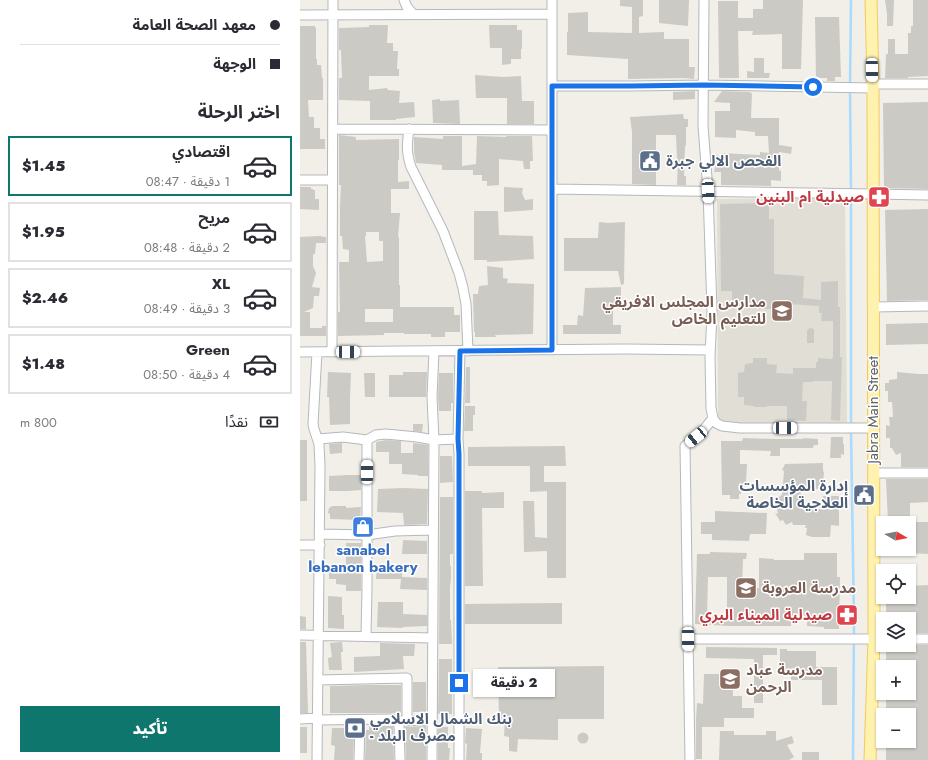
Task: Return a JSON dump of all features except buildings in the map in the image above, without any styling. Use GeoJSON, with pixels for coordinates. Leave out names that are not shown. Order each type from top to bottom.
{"type":"FeatureCollection","features":[{"type":"Feature","properties":{"kind":"main road","name":"Jabra Main Street"},"geometry":{"type":"LineString","coordinates":[[872,0],[873,473],[877,612]]}},
{"type":"Feature","properties":{"kind":"main road","name":"Jabra Main Street"},"geometry":{"type":"LineString","coordinates":[[870,760],[877,652]]}},
{"type":"Feature","properties":{"kind":"street"},"geometry":{"type":"LineString","coordinates":[[332,352],[333,0]]}},
{"type":"Feature","properties":{"kind":"street"},"geometry":{"type":"LineString","coordinates":[[404,0],[407,7],[413,14]]}},
{"type":"Feature","properties":{"kind":"street"},"geometry":{"type":"LineString","coordinates":[[552,0],[552,350]]}},
{"type":"Feature","properties":{"kind":"street"},"geometry":{"type":"LineString","coordinates":[[704,0],[703,126],[711,244],[712,306],[710,394],[713,418],[716,423],[722,426],[740,428],[873,428]]}},
{"type":"Feature","properties":{"kind":"street"},"geometry":{"type":"LineString","coordinates":[[300,15],[552,14]]}},
{"type":"Feature","properties":{"kind":"street"},"geometry":{"type":"LineString","coordinates":[[552,86],[873,86],[928,84]]}},
{"type":"Feature","properties":{"kind":"street"},"geometry":{"type":"LineString","coordinates":[[333,129],[552,130]]}},
{"type":"Feature","properties":{"kind":"street"},"geometry":{"type":"LineString","coordinates":[[409,129],[407,144],[409,162],[442,231],[459,273],[466,304],[458,439],[459,760]]}},
{"type":"Feature","properties":{"kind":"street"},"geometry":{"type":"LineString","coordinates":[[300,180],[332,180]]}},
{"type":"Feature","properties":{"kind":"street"},"geometry":{"type":"LineString","coordinates":[[552,189],[928,195]]}},
{"type":"Feature","properties":{"kind":"street"},"geometry":{"type":"LineString","coordinates":[[873,308],[928,306]]}},
{"type":"Feature","properties":{"kind":"street"},"geometry":{"type":"LineString","coordinates":[[300,352],[626,349],[710,350]]}},
{"type":"Feature","properties":{"kind":"street"},"geometry":{"type":"LineString","coordinates":[[432,760],[434,440],[432,396],[434,351]]}},
{"type":"Feature","properties":{"kind":"street"},"geometry":{"type":"LineString","coordinates":[[317,352],[313,424],[319,444],[320,466],[317,760]]}},
{"type":"Feature","properties":{"kind":"street"},"geometry":{"type":"LineString","coordinates":[[690,760],[685,446],[702,432],[713,418]]}},
{"type":"Feature","properties":{"kind":"street"},"geometry":{"type":"LineString","coordinates":[[318,439],[343,437],[367,440],[376,435],[386,434],[434,440],[458,439]]}},
{"type":"Feature","properties":{"kind":"street"},"geometry":{"type":"LineString","coordinates":[[366,636],[367,440]]}},
{"type":"Feature","properties":{"kind":"street"},"geometry":{"type":"LineString","coordinates":[[873,473],[928,473]]}},
{"type":"Feature","properties":{"kind":"street"},"geometry":{"type":"LineString","coordinates":[[320,534],[367,535],[395,531],[433,530]]}},
{"type":"Feature","properties":{"kind":"street"},"geometry":{"type":"LineString","coordinates":[[300,545],[320,545]]}},
{"type":"Feature","properties":{"kind":"street"},"geometry":{"type":"LineString","coordinates":[[300,635],[433,638]]}},
{"type":"Feature","properties":{"kind":"street"},"geometry":{"type":"LineString","coordinates":[[688,639],[876,639]]}},
{"type":"Feature","properties":{"kind":"street"},"geometry":{"type":"LineString","coordinates":[[916,639],[928,639]]}},
{"type":"Feature","properties":{"kind":"street"},"geometry":{"type":"LineString","coordinates":[[318,680],[407,678],[407,720]]}},
{"type":"Feature","properties":{"kind":"street"},"geometry":{"type":"LineString","coordinates":[[300,719],[392,719],[396,721],[432,720]]}},
{"type":"Feature","properties":{"kind":"street"},"geometry":{"type":"LineString","coordinates":[[359,760],[360,720]]}},
{"type":"Feature","properties":{"kind":"street"},"geometry":{"type":"LineString","coordinates":[[396,721],[399,726],[400,760]]}},
{"type":"Feature","properties":{"kind":"shaded area","name":"مدارس المجلس الافريقي للتعليم الخاص"},"geometry":{"type":"Polygon","coordinates":[[[845,198],[847,423],[718,424],[717,199],[845,198]]]}},
{"type":"Feature","properties":{"kind":"waterway"},"geometry":{"type":"LineString","coordinates":[[850,85],[851,0]]}},
{"type":"Feature","properties":{"kind":"waterway"},"geometry":{"type":"LineString","coordinates":[[850,90],[851,191]]}},
{"type":"Feature","properties":{"kind":"waterway"},"geometry":{"type":"LineString","coordinates":[[851,196],[851,425]]}},
{"type":"Feature","properties":{"kind":"waterway"},"geometry":{"type":"LineString","coordinates":[[851,430],[854,622],[853,760]]}},
{"type":"Feature","properties":{"kind":"place","name":"الفحص الالي جبرة"},"geometry":{"type":"Point","coordinates":[650,161]}},
{"type":"Feature","properties":{"kind":"place","name":"صيدلية ام البنين"},"geometry":{"type":"Point","coordinates":[879,197]}},
{"type":"Feature","properties":{"kind":"place","name":"مدارس المجلس الافريقي للتعليم الخاص"},"geometry":{"type":"Point","coordinates":[782,311]}},
{"type":"Feature","properties":{"kind":"place","name":"إدارة المؤسسات العلاجية الخاصة"},"geometry":{"type":"Point","coordinates":[864,495]}},
{"type":"Feature","properties":{"kind":"place","name":"sanabel lebanon bakery"},"geometry":{"type":"Point","coordinates":[363,527]}},
{"type":"Feature","properties":{"kind":"place","name":"مدرسة العروبة"},"geometry":{"type":"Point","coordinates":[746,588]}},
{"type":"Feature","properties":{"kind":"place","name":"صيدلية الميناء البري"},"geometry":{"type":"Point","coordinates":[847,615]}},
{"type":"Feature","properties":{"kind":"place","name":"مدرسة عباد الرحمن"},"geometry":{"type":"Point","coordinates":[730,679]}},
{"type":"Feature","properties":{"kind":"place","name":"بنك الشمال الاسلامي - مصرف البلد"},"geometry":{"type":"Point","coordinates":[355,728]}},
{"type":"Feature","properties":{"kind":"route"},"geometry":{"type":"LineString","coordinates":[[459,683],[458,439],[460,351],[552,350],[552,86],[704,85],[813,87]]}}]}
